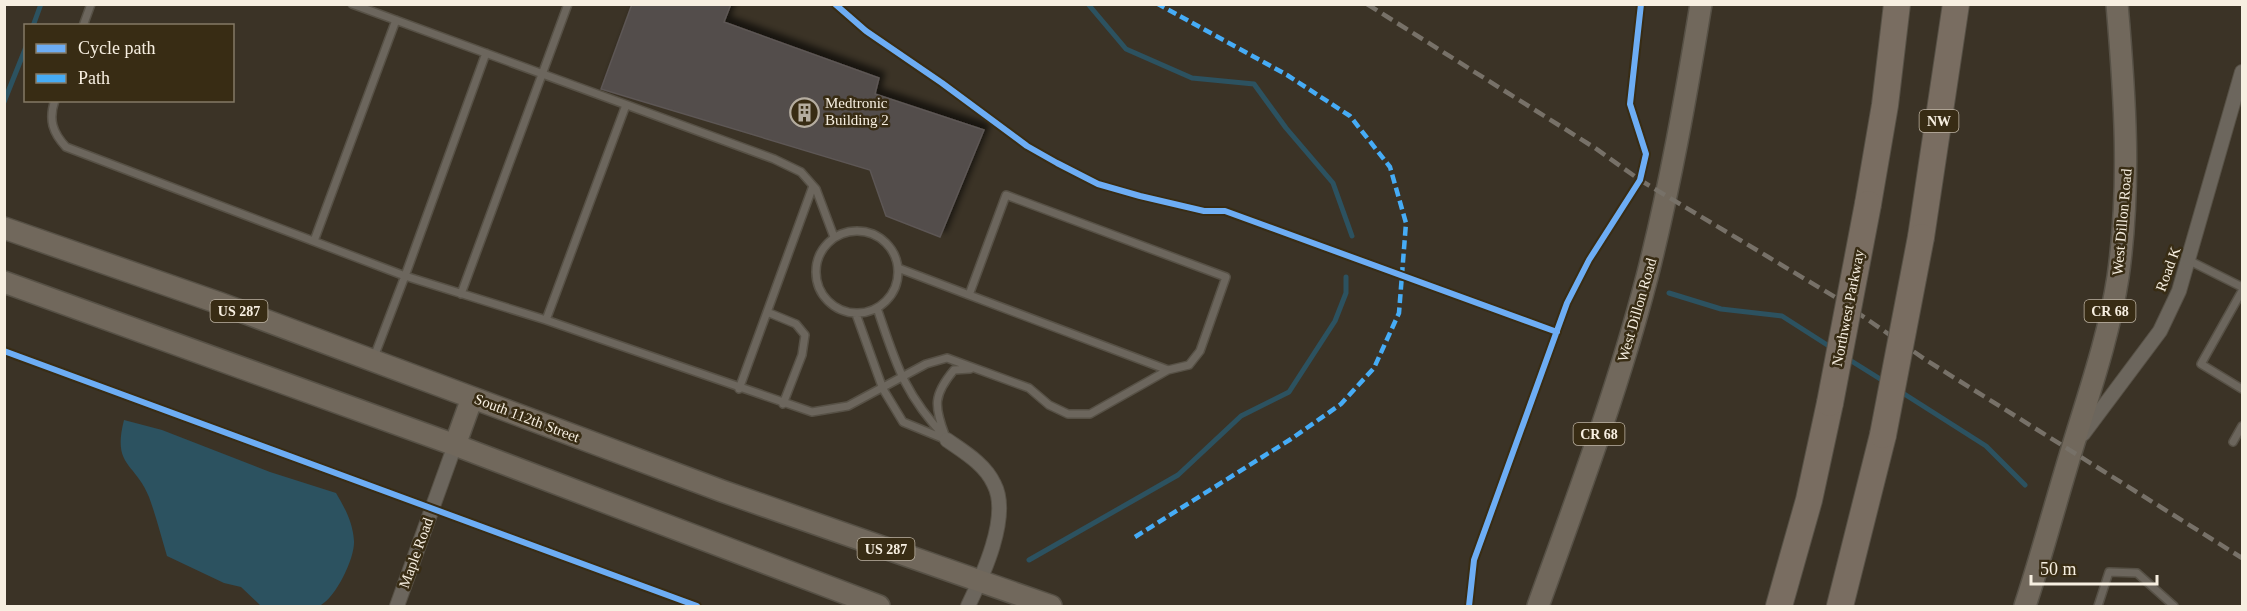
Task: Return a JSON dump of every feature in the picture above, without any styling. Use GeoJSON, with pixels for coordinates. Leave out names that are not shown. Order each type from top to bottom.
{"type":"FeatureCollection","features":[{"type":"Feature","properties":{"kind":"highway","name":"Northwest Parkway"},"geometry":{"type":"LineString","coordinates":[[1779,606],[1809,500],[1830,403],[1885,105],[1897,4]]}},
{"type":"Feature","properties":{"kind":"highway","name":"NW"},"geometry":{"type":"LineString","coordinates":[[1840,606],[1883,435],[1921,237],[1956,4]]}},
{"type":"Feature","properties":{"kind":"main road","name":"West Dillon Road"},"geometry":{"type":"LineString","coordinates":[[1538,606],[1595,446],[1647,278],[1673,169],[1701,4]]}},
{"type":"Feature","properties":{"kind":"main road","name":"West Dillon Road"},"geometry":{"type":"LineString","coordinates":[[2025,606],[2105,338],[2117,280],[2124,219],[2126,108],[2117,4]]}},
{"type":"Feature","properties":{"kind":"main road","name":"South 112th Street"},"geometry":{"type":"LineString","coordinates":[[4,228],[373,361],[722,491],[1051,606]]}},
{"type":"Feature","properties":{"kind":"main road"},"geometry":{"type":"LineString","coordinates":[[4,282],[455,445],[879,606]]}},
{"type":"Feature","properties":{"kind":"main road","name":"Maple Road"},"geometry":{"type":"LineString","coordinates":[[455,445],[472,398]]}},
{"type":"Feature","properties":{"kind":"street","name":"Road K"},"geometry":{"type":"LineString","coordinates":[[2071,451],[2160,332],[2190,261],[2242,72]]}},
{"type":"Feature","properties":{"kind":"street"},"geometry":{"type":"LineString","coordinates":[[947,440],[986,471],[999,497],[997,526],[980,581],[968,606]]}},
{"type":"Feature","properties":{"kind":"street","name":"Maple Road"},"geometry":{"type":"LineString","coordinates":[[397,606],[455,445]]}},
{"type":"Feature","properties":{"kind":"lane"},"geometry":{"type":"LineString","coordinates":[[84,24],[91,4]]}},
{"type":"Feature","properties":{"kind":"lane"},"geometry":{"type":"LineString","coordinates":[[352,4],[774,159],[801,172],[813,186],[834,237]]}},
{"type":"Feature","properties":{"kind":"lane"},"geometry":{"type":"LineString","coordinates":[[461,294],[568,4]]}},
{"type":"Feature","properties":{"kind":"lane"},"geometry":{"type":"LineString","coordinates":[[314,241],[396,21]]}},
{"type":"Feature","properties":{"kind":"lane"},"geometry":{"type":"LineString","coordinates":[[373,361],[486,54]]}},
{"type":"Feature","properties":{"kind":"lane"},"geometry":{"type":"LineString","coordinates":[[54,102],[50,114],[54,135],[66,147],[405,276],[546,321],[739,389],[812,412],[848,406],[926,364],[947,358],[1029,388],[1049,405],[1068,414],[1089,414],[1168,370],[1189,365],[1200,351],[1226,277],[1006,195],[969,296]]}},
{"type":"Feature","properties":{"kind":"lane"},"geometry":{"type":"LineString","coordinates":[[546,321],[626,105]]}},
{"type":"Feature","properties":{"kind":"lane"},"geometry":{"type":"LineString","coordinates":[[739,389],[813,186]]}},
{"type":"Feature","properties":{"kind":"lane"},"geometry":{"type":"LineString","coordinates":[[850,231],[864,231],[877,235],[895,255],[898,268],[897,282],[891,295],[877,308],[856,314],[843,311],[831,305],[822,295],[816,282],[815,268],[819,255],[834,237],[850,231]]}},
{"type":"Feature","properties":{"kind":"lane"},"geometry":{"type":"LineString","coordinates":[[2190,261],[2242,289],[2201,364],[2242,388]]}},
{"type":"Feature","properties":{"kind":"lane"},"geometry":{"type":"LineString","coordinates":[[898,268],[1168,370]]}},
{"type":"Feature","properties":{"kind":"lane"},"geometry":{"type":"LineString","coordinates":[[877,308],[901,378],[922,414],[947,440]]}},
{"type":"Feature","properties":{"kind":"lane"},"geometry":{"type":"LineString","coordinates":[[767,312],[796,324],[805,335],[802,355],[783,404]]}},
{"type":"Feature","properties":{"kind":"lane"},"geometry":{"type":"LineString","coordinates":[[856,314],[883,389],[903,422],[947,440]]}},
{"type":"Feature","properties":{"kind":"lane"},"geometry":{"type":"LineString","coordinates":[[947,440],[936,411],[942,385],[954,370],[974,368]]}},
{"type":"Feature","properties":{"kind":"lane"},"geometry":{"type":"LineString","coordinates":[[2233,442],[2242,426]]}},
{"type":"Feature","properties":{"kind":"lane"},"geometry":{"type":"LineString","coordinates":[[2098,606],[2109,572],[2137,573],[2174,606]]}},
{"type":"Feature","properties":{"kind":"water"},"geometry":{"type":"Polygon","coordinates":[[[124,420],[162,430],[270,472],[336,493],[348,516],[354,541],[348,567],[327,601],[316,607],[261,606],[241,587],[224,583],[167,556],[149,497],[123,456],[121,435],[124,420]]]}},
{"type":"Feature","properties":{"kind":"building","name":"Medtronic Building 2"},"geometry":{"type":"Polygon","coordinates":[[[632,4],[731,4],[724,22],[879,78],[875,94],[984,130],[940,237],[886,216],[870,170],[601,89],[632,4]]]}},
{"type":"Feature","properties":{"kind":"waterway"},"geometry":{"type":"LineString","coordinates":[[34,24],[41,4]]}},
{"type":"Feature","properties":{"kind":"waterway"},"geometry":{"type":"LineString","coordinates":[[1088,4],[1126,49],[1192,78],[1254,84],[1286,128],[1333,183],[1352,236]]}},
{"type":"Feature","properties":{"kind":"waterway"},"geometry":{"type":"LineString","coordinates":[[4,102],[24,52]]}},
{"type":"Feature","properties":{"kind":"waterway"},"geometry":{"type":"LineString","coordinates":[[1029,560],[1178,475],[1241,416],[1289,392],[1335,321],[1346,293],[1346,277]]}},
{"type":"Feature","properties":{"kind":"waterway"},"geometry":{"type":"LineString","coordinates":[[1669,293],[1721,309],[1782,316],[1832,348]]}},
{"type":"Feature","properties":{"kind":"waterway"},"geometry":{"type":"LineString","coordinates":[[1845,357],[1885,382]]}},
{"type":"Feature","properties":{"kind":"waterway"},"geometry":{"type":"LineString","coordinates":[[1898,390],[1986,446],[2025,485]]}},
{"type":"Feature","properties":{"kind":"railway"},"geometry":{"type":"LineString","coordinates":[[1367,4],[1595,148],[1640,180],[1835,297],[1926,360],[2242,558]]}},
{"type":"Feature","properties":{"kind":"marked path"},"geometry":{"type":"LineString","coordinates":[[1135,537],[1291,439],[1341,404],[1374,368],[1399,313],[1406,223],[1390,167],[1350,116],[1287,75],[1158,4]]}},
{"type":"Feature","properties":{"kind":"cycle path"},"geometry":{"type":"LineString","coordinates":[[835,4],[866,31],[942,83],[1027,146],[1098,184],[1204,211],[1225,211],[1557,332]]}},
{"type":"Feature","properties":{"kind":"cycle path"},"geometry":{"type":"LineString","coordinates":[[1469,606],[1474,560],[1567,303],[1589,260],[1640,180],[1646,154],[1630,104],[1641,4]]}},
{"type":"Feature","properties":{"kind":"cycle path"},"geometry":{"type":"LineString","coordinates":[[4,351],[697,606]]}},
{"type":"Feature","properties":{"kind":"place","name":"Medtronic Building 2"},"geometry":{"type":"Point","coordinates":[804,112]}}]}
